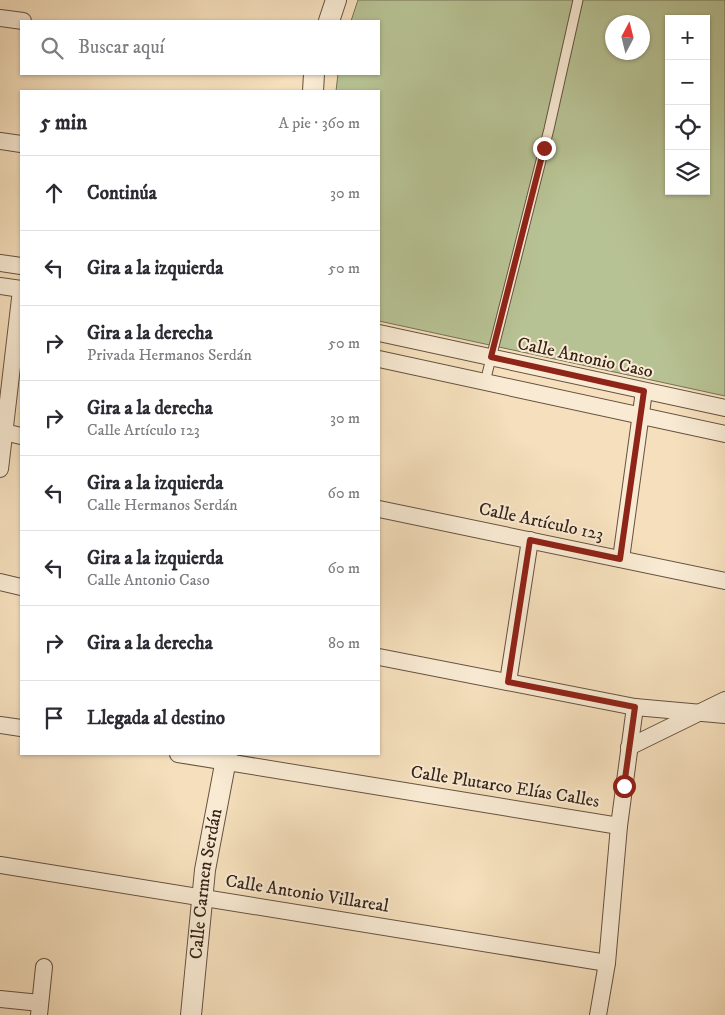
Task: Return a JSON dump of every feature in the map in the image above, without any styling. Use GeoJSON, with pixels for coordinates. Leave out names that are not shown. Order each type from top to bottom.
{"type":"FeatureCollection","features":[{"type":"Feature","properties":{"kind":"street"},"geometry":{"type":"LineString","coordinates":[[329,20],[336,0]]}},
{"type":"Feature","properties":{"kind":"street"},"geometry":{"type":"LineString","coordinates":[[0,18],[20,21]]}},
{"type":"Feature","properties":{"kind":"street"},"geometry":{"type":"LineString","coordinates":[[313,90],[314,75]]}},
{"type":"Feature","properties":{"kind":"street"},"geometry":{"type":"LineString","coordinates":[[0,142],[20,144]]}},
{"type":"Feature","properties":{"kind":"street"},"geometry":{"type":"LineString","coordinates":[[0,263],[20,266]]}},
{"type":"Feature","properties":{"kind":"street"},"geometry":{"type":"LineString","coordinates":[[0,286],[20,290]]}},
{"type":"Feature","properties":{"kind":"street"},"geometry":{"type":"LineString","coordinates":[[0,469],[20,298]]}},
{"type":"Feature","properties":{"kind":"street","name":"Calle Antonio Caso"},"geometry":{"type":"LineString","coordinates":[[380,333],[725,408]]}},
{"type":"Feature","properties":{"kind":"street"},"geometry":{"type":"LineString","coordinates":[[380,359],[725,434]]}},
{"type":"Feature","properties":{"kind":"street"},"geometry":{"type":"LineString","coordinates":[[620,559],[644,391]]}},
{"type":"Feature","properties":{"kind":"street"},"geometry":{"type":"LineString","coordinates":[[4,432],[20,436]]}},
{"type":"Feature","properties":{"kind":"street","name":"Calle Artículo 123"},"geometry":{"type":"LineString","coordinates":[[380,509],[725,581]]}},
{"type":"Feature","properties":{"kind":"street"},"geometry":{"type":"LineString","coordinates":[[508,682],[530,540]]}},
{"type":"Feature","properties":{"kind":"street"},"geometry":{"type":"LineString","coordinates":[[0,582],[20,586]]}},
{"type":"Feature","properties":{"kind":"street"},"geometry":{"type":"LineString","coordinates":[[380,656],[635,707],[701,711],[725,715]]}},
{"type":"Feature","properties":{"kind":"street"},"geometry":{"type":"LineString","coordinates":[[629,747],[725,700]]}},
{"type":"Feature","properties":{"kind":"street"},"geometry":{"type":"LineString","coordinates":[[598,1015],[607,963],[619,826],[635,707]]}},
{"type":"Feature","properties":{"kind":"street"},"geometry":{"type":"LineString","coordinates":[[0,725],[20,728]]}},
{"type":"Feature","properties":{"kind":"street","name":"Calle Plutarco Elías Calles"},"geometry":{"type":"LineString","coordinates":[[190,755],[226,758],[619,826]]}},
{"type":"Feature","properties":{"kind":"street","name":"Calle Carmen Serdán"},"geometry":{"type":"LineString","coordinates":[[191,1015],[205,870],[226,758]]}},
{"type":"Feature","properties":{"kind":"street","name":"Calle Antonio Villareal"},"geometry":{"type":"LineString","coordinates":[[0,865],[607,963]]}},
{"type":"Feature","properties":{"kind":"street"},"geometry":{"type":"LineString","coordinates":[[0,999],[39,1009],[44,967]]}},
{"type":"Feature","properties":{"kind":"lane"},"geometry":{"type":"LineString","coordinates":[[485,382],[550,129],[578,0]]}},
{"type":"Feature","properties":{"kind":"green space"},"geometry":{"type":"Polygon","coordinates":[[[358,0],[725,0],[725,396],[380,321],[380,90],[336,90],[338,75],[380,75],[380,20],[351,20],[358,0]]]}},
{"type":"Feature","properties":{"kind":"route"},"geometry":{"type":"LineString","coordinates":[[544,148],[491,357],[644,391],[620,559],[530,540],[508,682],[635,707],[624,786]]}}]}
